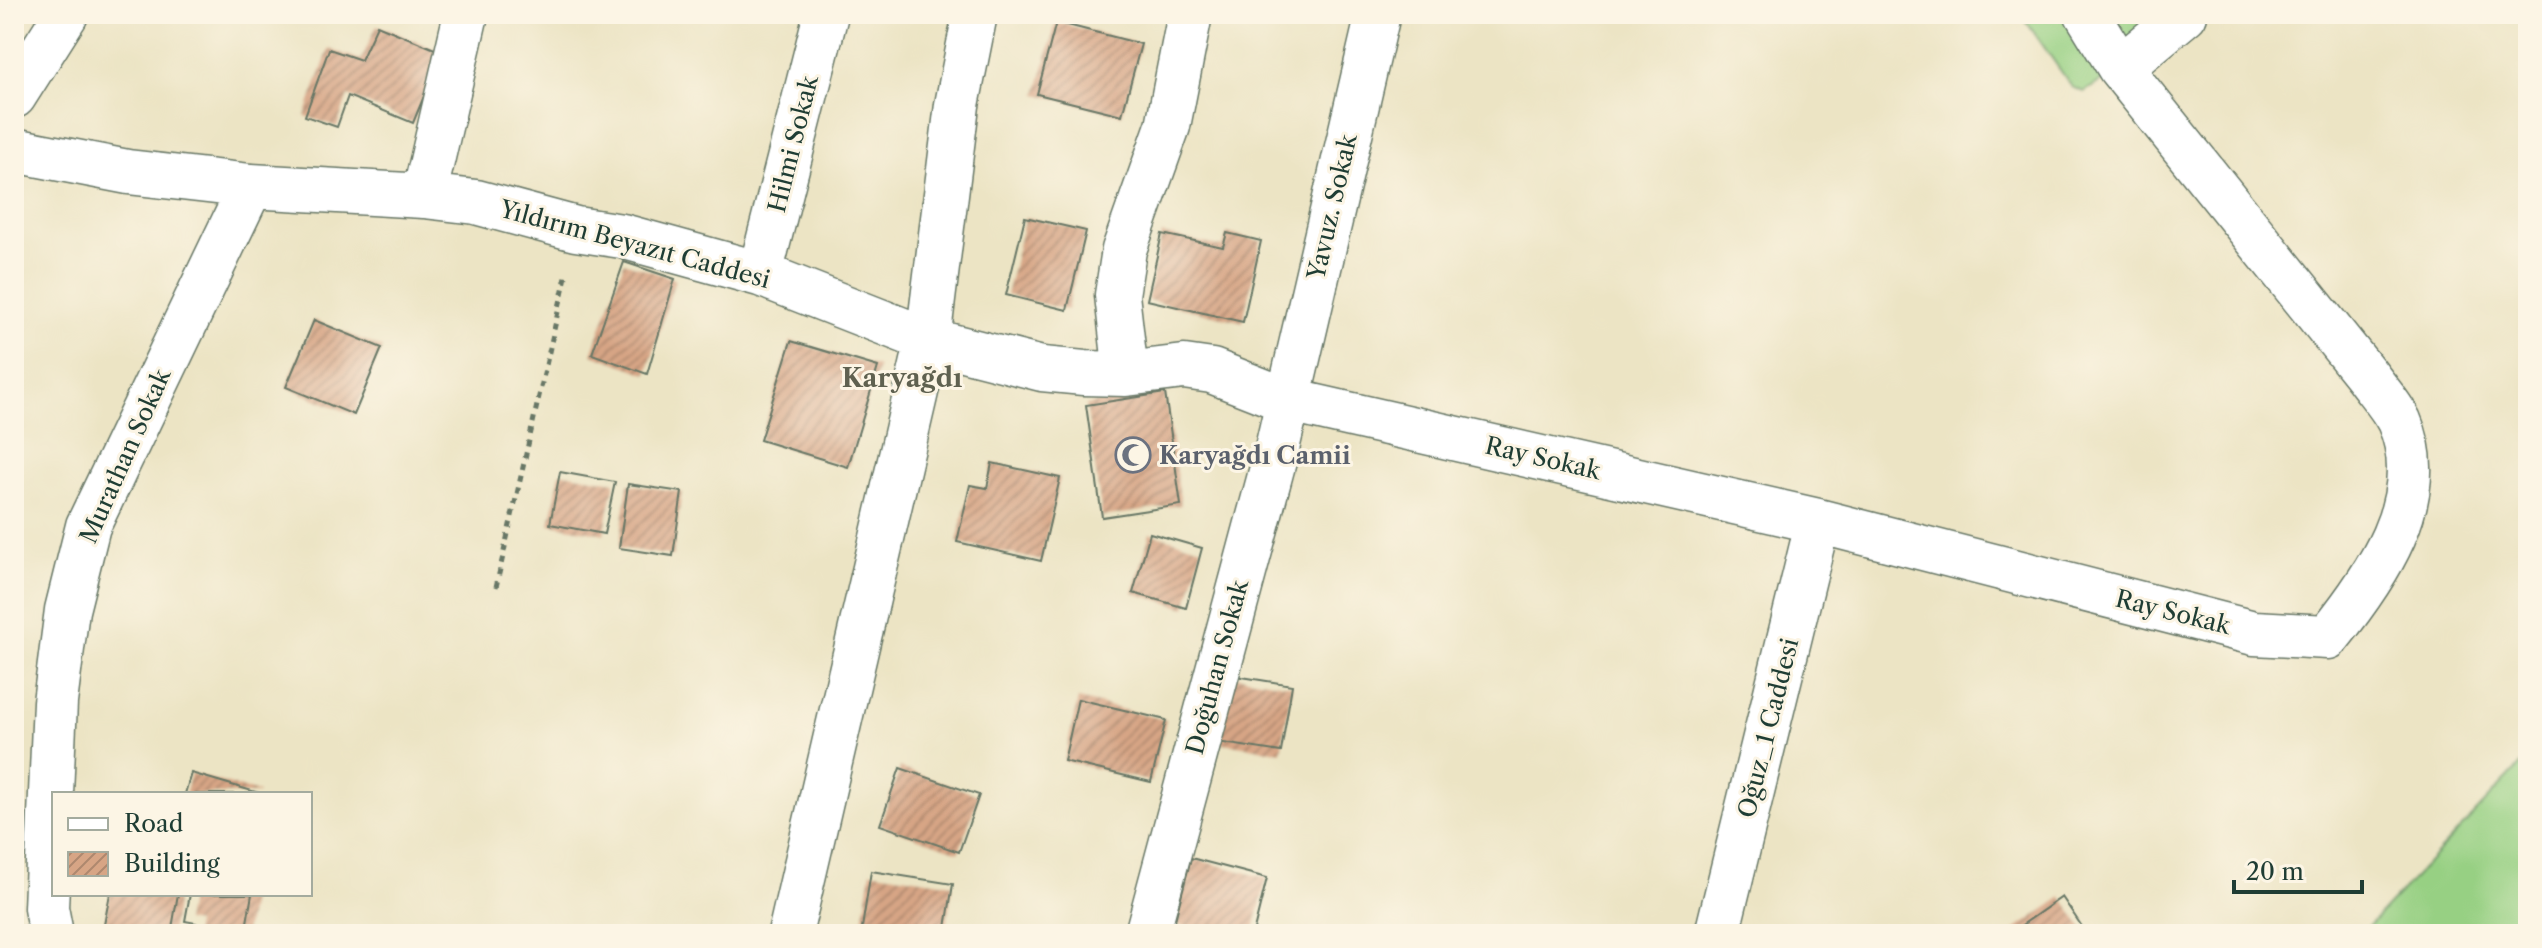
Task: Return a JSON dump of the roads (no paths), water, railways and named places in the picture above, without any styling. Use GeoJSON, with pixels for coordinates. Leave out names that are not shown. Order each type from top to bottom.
{"type":"FeatureCollection","features":[{"type":"Feature","properties":{"kind":"street"},"geometry":{"type":"LineString","coordinates":[[14,96],[66,14]]}},
{"type":"Feature","properties":{"kind":"street"},"geometry":{"type":"LineString","coordinates":[[424,196],[466,14]]}},
{"type":"Feature","properties":{"kind":"street","name":"Hilmi Sokak"},"geometry":{"type":"LineString","coordinates":[[760,274],[826,14]]}},
{"type":"Feature","properties":{"kind":"street"},"geometry":{"type":"LineString","coordinates":[[790,934],[928,340],[957,105],[975,14]]}},
{"type":"Feature","properties":{"kind":"street"},"geometry":{"type":"LineString","coordinates":[[1126,374],[1117,295],[1124,250],[1168,126],[1190,14]]}},
{"type":"Feature","properties":{"kind":"street","name":"Yavuz. Sokak"},"geometry":{"type":"LineString","coordinates":[[1286,400],[1378,14]]}},
{"type":"Feature","properties":{"kind":"street","name":"Ray Sokak"},"geometry":{"type":"LineString","coordinates":[[1286,400],[1818,521],[2254,633],[2328,637],[2362,594],[2396,535],[2411,468],[2399,421],[2367,376],[2120,68],[2087,14]]}},
{"type":"Feature","properties":{"kind":"street"},"geometry":{"type":"LineString","coordinates":[[2120,68],[2185,14]]}},
{"type":"Feature","properties":{"kind":"street","name":"Yıldırım Beyazıt Caddesi"},"geometry":{"type":"LineString","coordinates":[[14,150],[128,172],[251,186],[476,202],[576,229],[622,236],[760,274],[928,340],[1042,369],[1126,374],[1184,367],[1212,371],[1286,400]]}},
{"type":"Feature","properties":{"kind":"street","name":"Murathan Sokak"},"geometry":{"type":"LineString","coordinates":[[51,934],[46,908],[55,702],[67,610],[88,526],[251,186]]}},
{"type":"Feature","properties":{"kind":"street","name":"Doğuhan Sokak"},"geometry":{"type":"LineString","coordinates":[[1147,934],[1275,457],[1286,400]]}},
{"type":"Feature","properties":{"kind":"street","name":"Oğuz_1 Caddesi"},"geometry":{"type":"LineString","coordinates":[[1717,934],[1818,521]]}},
{"type":"Feature","properties":{"kind":"place","name":"Karyağdı Camii"},"geometry":{"type":"Point","coordinates":[1133,455]}},
{"type":"Feature","properties":{"kind":"district","name":"Karyağdı"},"geometry":{"type":"Point","coordinates":[902,378]}}]}
